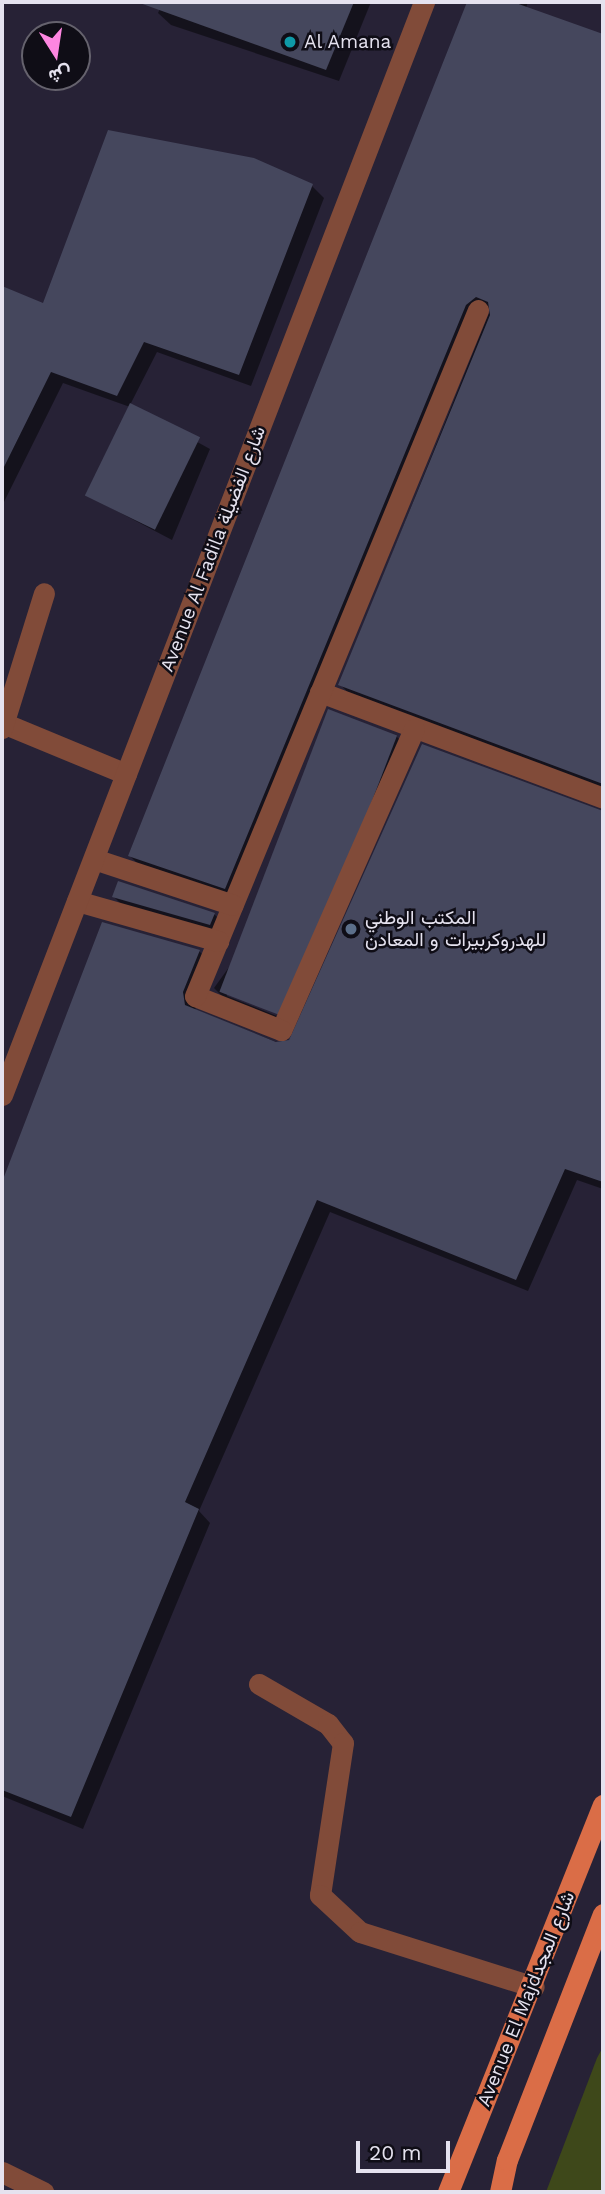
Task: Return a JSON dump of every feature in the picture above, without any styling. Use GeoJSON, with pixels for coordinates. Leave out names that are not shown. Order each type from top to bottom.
{"type":"FeatureCollection","features":[{"type":"Feature","properties":{"kind":"main road","name":"Avenue El Majdشارع المجد"},"geometry":{"type":"LineString","coordinates":[[448,2192],[534,1987],[603,1805]]}},
{"type":"Feature","properties":{"kind":"main road","name":"Avenue El Majdشارع المجد"},"geometry":{"type":"LineString","coordinates":[[500,2192],[507,2160],[603,1914]]}},
{"type":"Feature","properties":{"kind":"street","name":"Avenue Al Fadila شارع الفضيلة"},"geometry":{"type":"LineString","coordinates":[[2,1095],[424,2]]}},
{"type":"Feature","properties":{"kind":"street"},"geometry":{"type":"LineString","coordinates":[[414,729],[281,1030],[195,996],[478,310]]}},
{"type":"Feature","properties":{"kind":"street"},"geometry":{"type":"LineString","coordinates":[[44,593],[3,726],[126,774]]}},
{"type":"Feature","properties":{"kind":"street"},"geometry":{"type":"LineString","coordinates":[[320,692],[603,798]]}},
{"type":"Feature","properties":{"kind":"street"},"geometry":{"type":"LineString","coordinates":[[94,859],[233,905]]}},
{"type":"Feature","properties":{"kind":"street"},"geometry":{"type":"LineString","coordinates":[[77,901],[218,940]]}},
{"type":"Feature","properties":{"kind":"street"},"geometry":{"type":"LineString","coordinates":[[259,1684],[328,1724],[343,1743],[320,1895],[360,1932],[534,1987]]}},
{"type":"Feature","properties":{"kind":"street"},"geometry":{"type":"LineString","coordinates":[[2,2172],[43,2192]]}},
{"type":"Feature","properties":{"kind":"green space"},"geometry":{"type":"Polygon","coordinates":[[[603,2047],[603,2192],[546,2192],[597,2058],[603,2047]]]}},
{"type":"Feature","properties":{"kind":"building","name":"Al Amana"},"geometry":{"type":"Polygon","coordinates":[[[137,2],[354,2],[326,70],[137,2]]]}},
{"type":"Feature","properties":{"kind":"building"},"geometry":{"type":"Polygon","coordinates":[[[467,2],[513,2],[603,34],[603,784],[338,685],[490,315],[488,302],[476,297],[466,305],[225,889],[128,856],[467,2]]]}},
{"type":"Feature","properties":{"kind":"building"},"geometry":{"type":"Polygon","coordinates":[[[108,130],[254,158],[313,184],[239,375],[144,342],[117,396],[51,372],[2,471],[2,286],[43,303],[108,130]]]}},
{"type":"Feature","properties":{"kind":"building"},"geometry":{"type":"Polygon","coordinates":[[[130,403],[200,437],[155,530],[85,496],[130,403]]]}},
{"type":"Feature","properties":{"kind":"building"},"geometry":{"type":"Polygon","coordinates":[[[328,709],[397,736],[288,1018],[219,992],[328,709]]]}},
{"type":"Feature","properties":{"kind":"building"},"geometry":{"type":"Polygon","coordinates":[[[422,744],[603,811],[603,1182],[565,1169],[516,1280],[317,1200],[185,1502],[199,1509],[71,1817],[2,1790],[2,1182],[102,922],[200,950],[183,992],[185,1005],[276,1042],[289,1040],[422,744]]]}},
{"type":"Feature","properties":{"kind":"building"},"geometry":{"type":"Polygon","coordinates":[[[118,881],[215,913],[210,925],[112,897],[118,881]]]}},
{"type":"Feature","properties":{"kind":"place","name":"Al Amana"},"geometry":{"type":"Point","coordinates":[290,42]}},
{"type":"Feature","properties":{"kind":"place","name":"المكتب الوطني للهدروكربيرات و المعادن"},"geometry":{"type":"Point","coordinates":[351,929]}}]}
